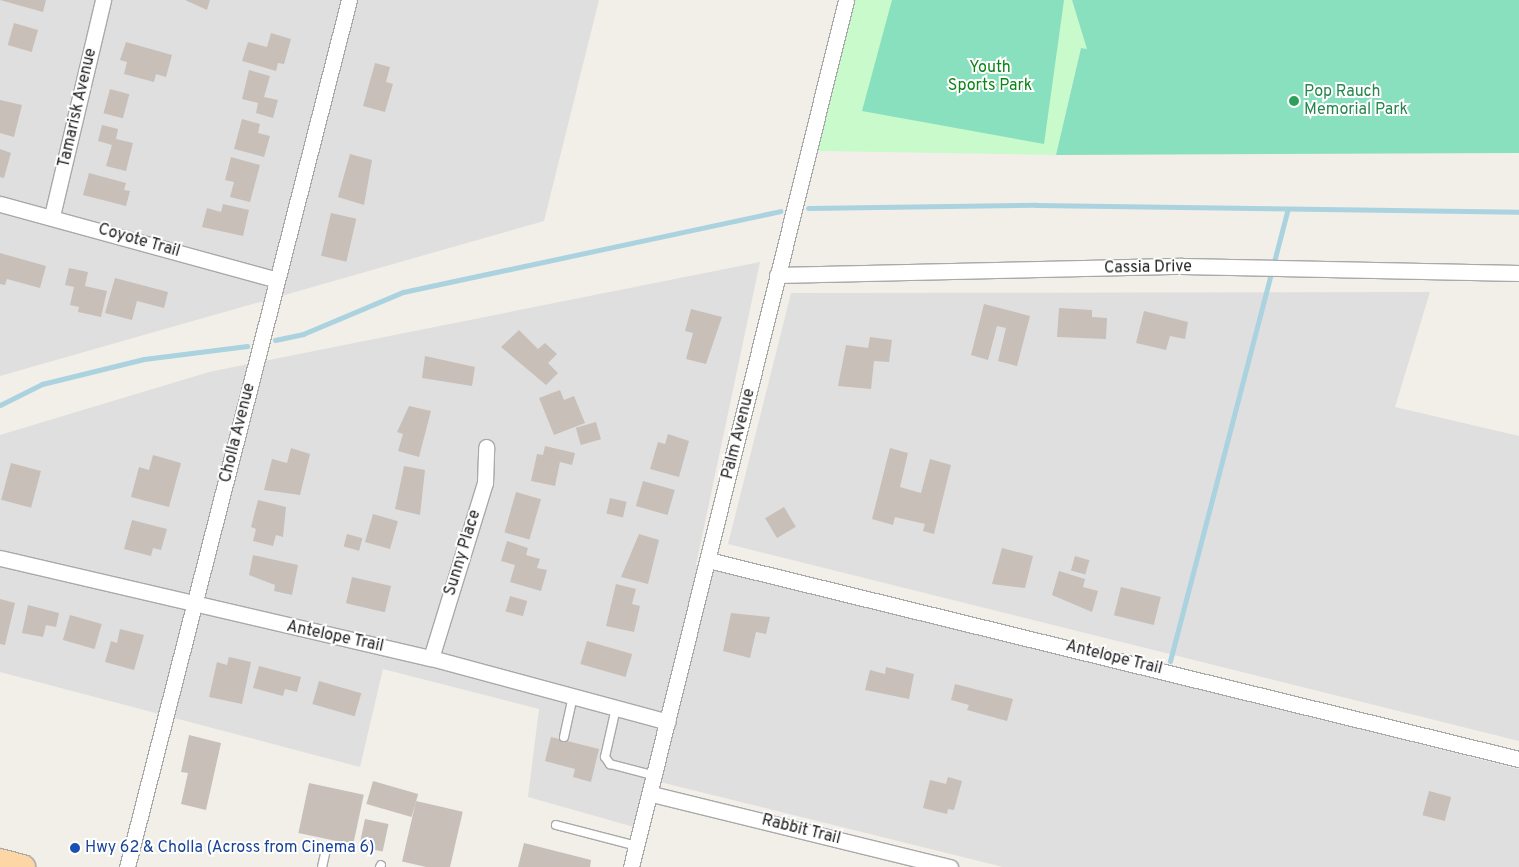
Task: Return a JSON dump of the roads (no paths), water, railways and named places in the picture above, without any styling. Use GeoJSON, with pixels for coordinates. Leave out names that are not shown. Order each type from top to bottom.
{"type":"FeatureCollection","features":[{"type":"Feature","properties":{"kind":"main road"},"geometry":{"type":"LineString","coordinates":[[0,861],[22,867]]}},
{"type":"Feature","properties":{"kind":"street","name":"Tamarisk Avenue"},"geometry":{"type":"LineString","coordinates":[[52,216],[103,0]]}},
{"type":"Feature","properties":{"kind":"street","name":"Cholla Avenue"},"geometry":{"type":"LineString","coordinates":[[127,867],[349,0]]}},
{"type":"Feature","properties":{"kind":"street","name":"Palm Avenue"},"geometry":{"type":"LineString","coordinates":[[630,867],[652,794],[668,722],[846,0]]}},
{"type":"Feature","properties":{"kind":"street","name":"Coyote Trail"},"geometry":{"type":"LineString","coordinates":[[0,204],[52,216],[277,280]]}},
{"type":"Feature","properties":{"kind":"street","name":"Cassia Drive"},"geometry":{"type":"LineString","coordinates":[[778,275],[1182,266],[1519,272]]}},
{"type":"Feature","properties":{"kind":"street","name":"Sunny Place"},"geometry":{"type":"LineString","coordinates":[[431,658],[485,484],[486,447]]}},
{"type":"Feature","properties":{"kind":"street","name":"Antelope Trail"},"geometry":{"type":"LineString","coordinates":[[0,558],[194,606],[431,658],[668,722]]}},
{"type":"Feature","properties":{"kind":"street","name":"Antelope Trail"},"geometry":{"type":"LineString","coordinates":[[708,560],[1519,759]]}},
{"type":"Feature","properties":{"kind":"street","name":"Rabbit Trail"},"geometry":{"type":"LineString","coordinates":[[652,794],[950,867]]}},
{"type":"Feature","properties":{"kind":"lane"},"geometry":{"type":"LineString","coordinates":[[564,737],[573,696]]}},
{"type":"Feature","properties":{"kind":"lane"},"geometry":{"type":"LineString","coordinates":[[616,708],[605,758],[610,764],[656,776]]}},
{"type":"Feature","properties":{"kind":"lane"},"geometry":{"type":"LineString","coordinates":[[556,825],[637,846]]}},
{"type":"Feature","properties":{"kind":"lane"},"geometry":{"type":"LineString","coordinates":[[322,867],[326,850]]}},
{"type":"Feature","properties":{"kind":"waterway"},"geometry":{"type":"LineString","coordinates":[[808,208],[1036,205],[1519,212]]}},
{"type":"Feature","properties":{"kind":"waterway"},"geometry":{"type":"LineString","coordinates":[[1170,661],[1288,209]]}},
{"type":"Feature","properties":{"kind":"waterway"},"geometry":{"type":"LineString","coordinates":[[275,340],[303,334],[403,292],[780,211]]}},
{"type":"Feature","properties":{"kind":"waterway"},"geometry":{"type":"LineString","coordinates":[[0,405],[42,384],[144,359],[247,346]]}},
{"type":"Feature","properties":{"kind":"place","name":"Pop Rauch Memorial Park"},"geometry":{"type":"Point","coordinates":[1294,101]}},
{"type":"Feature","properties":{"kind":"place","name":"Hwy 62 & Cholla (Across from Cinema 6)"},"geometry":{"type":"Point","coordinates":[75,848]}},
{"type":"Feature","properties":{"kind":"park label","name":"Youth Sports Park"},"geometry":{"type":"Point","coordinates":[990,77]}}]}
